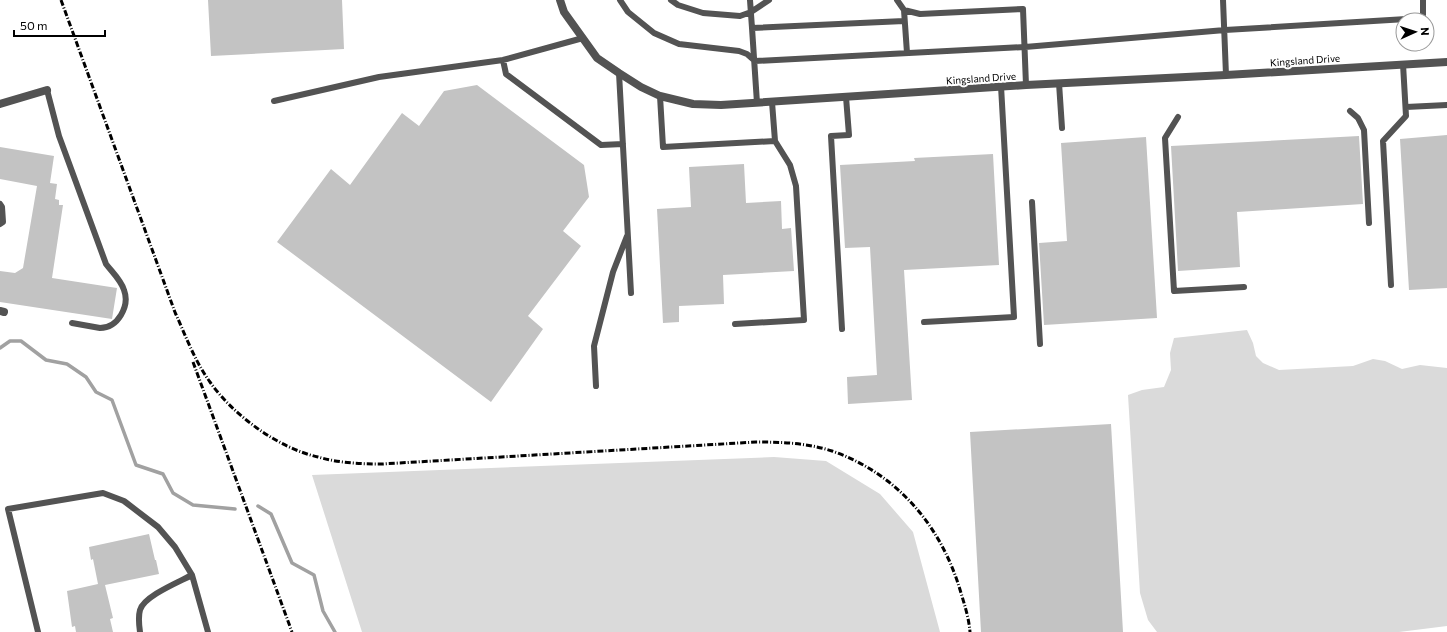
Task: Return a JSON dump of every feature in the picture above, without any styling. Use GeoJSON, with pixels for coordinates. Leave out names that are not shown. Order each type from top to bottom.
{"type":"FeatureCollection","features":[{"type":"Feature","properties":{"kind":"street","name":"Kingsland Drive"},"geometry":{"type":"LineString","coordinates":[[560,0],[564,12],[597,58],[641,87],[660,96],[693,104],[721,105],[1001,86],[1447,62]]}},
{"type":"Feature","properties":{"kind":"street"},"geometry":{"type":"LineString","coordinates":[[0,104],[47,90]]}},
{"type":"Feature","properties":{"kind":"lane"},"geometry":{"type":"LineString","coordinates":[[620,0],[628,12],[654,33],[679,44],[739,51],[748,54],[755,61],[1025,47],[1225,30],[1423,18],[1423,0]]}},
{"type":"Feature","properties":{"kind":"lane"},"geometry":{"type":"LineString","coordinates":[[671,0],[678,5],[703,13],[740,16],[751,12],[769,0]]}},
{"type":"Feature","properties":{"kind":"lane"},"geometry":{"type":"LineString","coordinates":[[750,0],[755,61],[756,103]]}},
{"type":"Feature","properties":{"kind":"lane"},"geometry":{"type":"LineString","coordinates":[[897,0],[904,10],[907,53]]}},
{"type":"Feature","properties":{"kind":"lane"},"geometry":{"type":"LineString","coordinates":[[1223,0],[1226,75]]}},
{"type":"Feature","properties":{"kind":"lane"},"geometry":{"type":"LineString","coordinates":[[904,10],[920,14],[1023,9],[1026,85]]}},
{"type":"Feature","properties":{"kind":"lane"},"geometry":{"type":"LineString","coordinates":[[752,28],[904,21]]}},
{"type":"Feature","properties":{"kind":"lane"},"geometry":{"type":"LineString","coordinates":[[274,101],[379,77],[503,60],[583,38]]}},
{"type":"Feature","properties":{"kind":"lane"},"geometry":{"type":"LineString","coordinates":[[503,60],[506,74],[601,145],[623,144]]}},
{"type":"Feature","properties":{"kind":"lane"},"geometry":{"type":"LineString","coordinates":[[1391,285],[1383,141],[1406,116],[1403,64]]}},
{"type":"Feature","properties":{"kind":"lane"},"geometry":{"type":"LineString","coordinates":[[619,73],[631,293]]}},
{"type":"Feature","properties":{"kind":"lane"},"geometry":{"type":"LineString","coordinates":[[1059,83],[1062,128]]}},
{"type":"Feature","properties":{"kind":"lane"},"geometry":{"type":"LineString","coordinates":[[924,322],[1014,317],[1001,86]]}},
{"type":"Feature","properties":{"kind":"lane"},"geometry":{"type":"LineString","coordinates":[[47,90],[59,136],[106,264],[118,279],[125,292],[125,306],[114,323],[104,328],[72,323]]}},
{"type":"Feature","properties":{"kind":"lane"},"geometry":{"type":"LineString","coordinates":[[660,96],[663,147],[774,141]]}},
{"type":"Feature","properties":{"kind":"lane"},"geometry":{"type":"LineString","coordinates":[[842,329],[831,136],[849,135],[846,97]]}},
{"type":"Feature","properties":{"kind":"lane"},"geometry":{"type":"LineString","coordinates":[[735,324],[804,320],[796,186],[790,165],[774,141],[772,102]]}},
{"type":"Feature","properties":{"kind":"lane"},"geometry":{"type":"LineString","coordinates":[[1406,107],[1447,105]]}},
{"type":"Feature","properties":{"kind":"lane"},"geometry":{"type":"LineString","coordinates":[[1350,111],[1358,118],[1364,130],[1369,223]]}},
{"type":"Feature","properties":{"kind":"lane"},"geometry":{"type":"LineString","coordinates":[[1178,117],[1165,138],[1174,291],[1244,287]]}},
{"type":"Feature","properties":{"kind":"lane"},"geometry":{"type":"LineString","coordinates":[[1032,202],[1040,344]]}},
{"type":"Feature","properties":{"kind":"lane"},"geometry":{"type":"LineString","coordinates":[[0,204],[2,206],[3,222],[0,224]]}},
{"type":"Feature","properties":{"kind":"lane"},"geometry":{"type":"LineString","coordinates":[[596,386],[594,346],[613,272],[628,233]]}},
{"type":"Feature","properties":{"kind":"lane"},"geometry":{"type":"LineString","coordinates":[[0,511],[103,492],[124,501],[158,527],[175,547],[192,576],[208,632]]}},
{"type":"Feature","properties":{"kind":"lane"},"geometry":{"type":"LineString","coordinates":[[8,509],[38,632]]}},
{"type":"Feature","properties":{"kind":"lane"},"geometry":{"type":"LineString","coordinates":[[140,632],[140,609],[148,599],[192,576]]}},
{"type":"Feature","properties":{"kind":"shaded area"},"geometry":{"type":"Polygon","coordinates":[[[1247,330],[1253,343],[1256,356],[1263,363],[1279,370],[1353,366],[1373,359],[1385,361],[1402,369],[1420,365],[1447,368],[1447,626],[1399,632],[1157,632],[1148,620],[1140,593],[1128,395],[1142,390],[1164,387],[1171,370],[1170,353],[1174,338],[1247,330]]]}},
{"type":"Feature","properties":{"kind":"shaded area"},"geometry":{"type":"Polygon","coordinates":[[[774,457],[826,461],[880,494],[913,532],[940,632],[362,632],[312,475],[774,457]]]}},
{"type":"Feature","properties":{"kind":"building"},"geometry":{"type":"Polygon","coordinates":[[[208,0],[342,0],[344,49],[211,56],[208,0]]]}},
{"type":"Feature","properties":{"kind":"building"},"geometry":{"type":"Polygon","coordinates":[[[477,85],[584,165],[589,197],[563,231],[581,246],[528,316],[543,329],[491,402],[277,242],[331,169],[350,185],[402,113],[419,126],[444,91],[477,85]]]}},
{"type":"Feature","properties":{"kind":"building"},"geometry":{"type":"Polygon","coordinates":[[[1447,135],[1447,288],[1409,290],[1400,139],[1447,135]]]}},
{"type":"Feature","properties":{"kind":"building"},"geometry":{"type":"Polygon","coordinates":[[[1359,136],[1363,204],[1237,212],[1240,267],[1178,271],[1171,146],[1359,136]]]}},
{"type":"Feature","properties":{"kind":"building"},"geometry":{"type":"Polygon","coordinates":[[[1146,137],[1157,318],[1044,325],[1039,243],[1067,241],[1061,143],[1146,137]]]}},
{"type":"Feature","properties":{"kind":"building"},"geometry":{"type":"Polygon","coordinates":[[[0,147],[54,156],[50,183],[57,184],[55,199],[59,200],[59,205],[63,205],[52,278],[117,288],[112,319],[0,302],[0,271],[15,273],[23,268],[37,186],[0,179],[0,147]]]}},
{"type":"Feature","properties":{"kind":"building"},"geometry":{"type":"Polygon","coordinates":[[[993,154],[999,265],[904,270],[912,400],[848,404],[847,377],[877,375],[870,247],[845,248],[840,165],[915,161],[914,158],[993,154]]]}},
{"type":"Feature","properties":{"kind":"building"},"geometry":{"type":"Polygon","coordinates":[[[744,164],[746,203],[781,201],[782,229],[791,228],[794,271],[723,275],[724,304],[679,306],[679,322],[663,323],[657,209],[691,207],[689,167],[744,164]]]}},
{"type":"Feature","properties":{"kind":"building"},"geometry":{"type":"Polygon","coordinates":[[[1111,424],[1123,632],[981,632],[970,432],[1111,424]]]}},
{"type":"Feature","properties":{"kind":"building"},"geometry":{"type":"Polygon","coordinates":[[[149,534],[159,574],[105,585],[113,618],[110,619],[113,632],[76,632],[75,626],[72,627],[67,591],[98,584],[89,547],[149,534]]]}},
{"type":"Feature","properties":{"kind":"waterway"},"geometry":{"type":"LineString","coordinates":[[0,348],[10,341],[21,341],[46,360],[67,364],[86,377],[96,392],[112,400],[136,465],[163,474],[173,493],[193,505],[235,509]]}},
{"type":"Feature","properties":{"kind":"waterway"},"geometry":{"type":"LineString","coordinates":[[258,506],[271,514],[292,563],[314,575],[323,611],[335,632]]}},
{"type":"Feature","properties":{"kind":"railway"},"geometry":{"type":"LineString","coordinates":[[61,0],[176,315]]}},
{"type":"Feature","properties":{"kind":"railway"},"geometry":{"type":"LineString","coordinates":[[174,310],[190,347],[204,374],[231,406],[244,418],[272,438],[303,453],[334,461],[382,464],[756,442],[775,442],[813,446],[832,451],[856,461],[897,489],[914,506],[929,525],[942,546],[953,569],[969,622],[970,632]]}},
{"type":"Feature","properties":{"kind":"railway"},"geometry":{"type":"LineString","coordinates":[[193,362],[292,632]]}}]}
